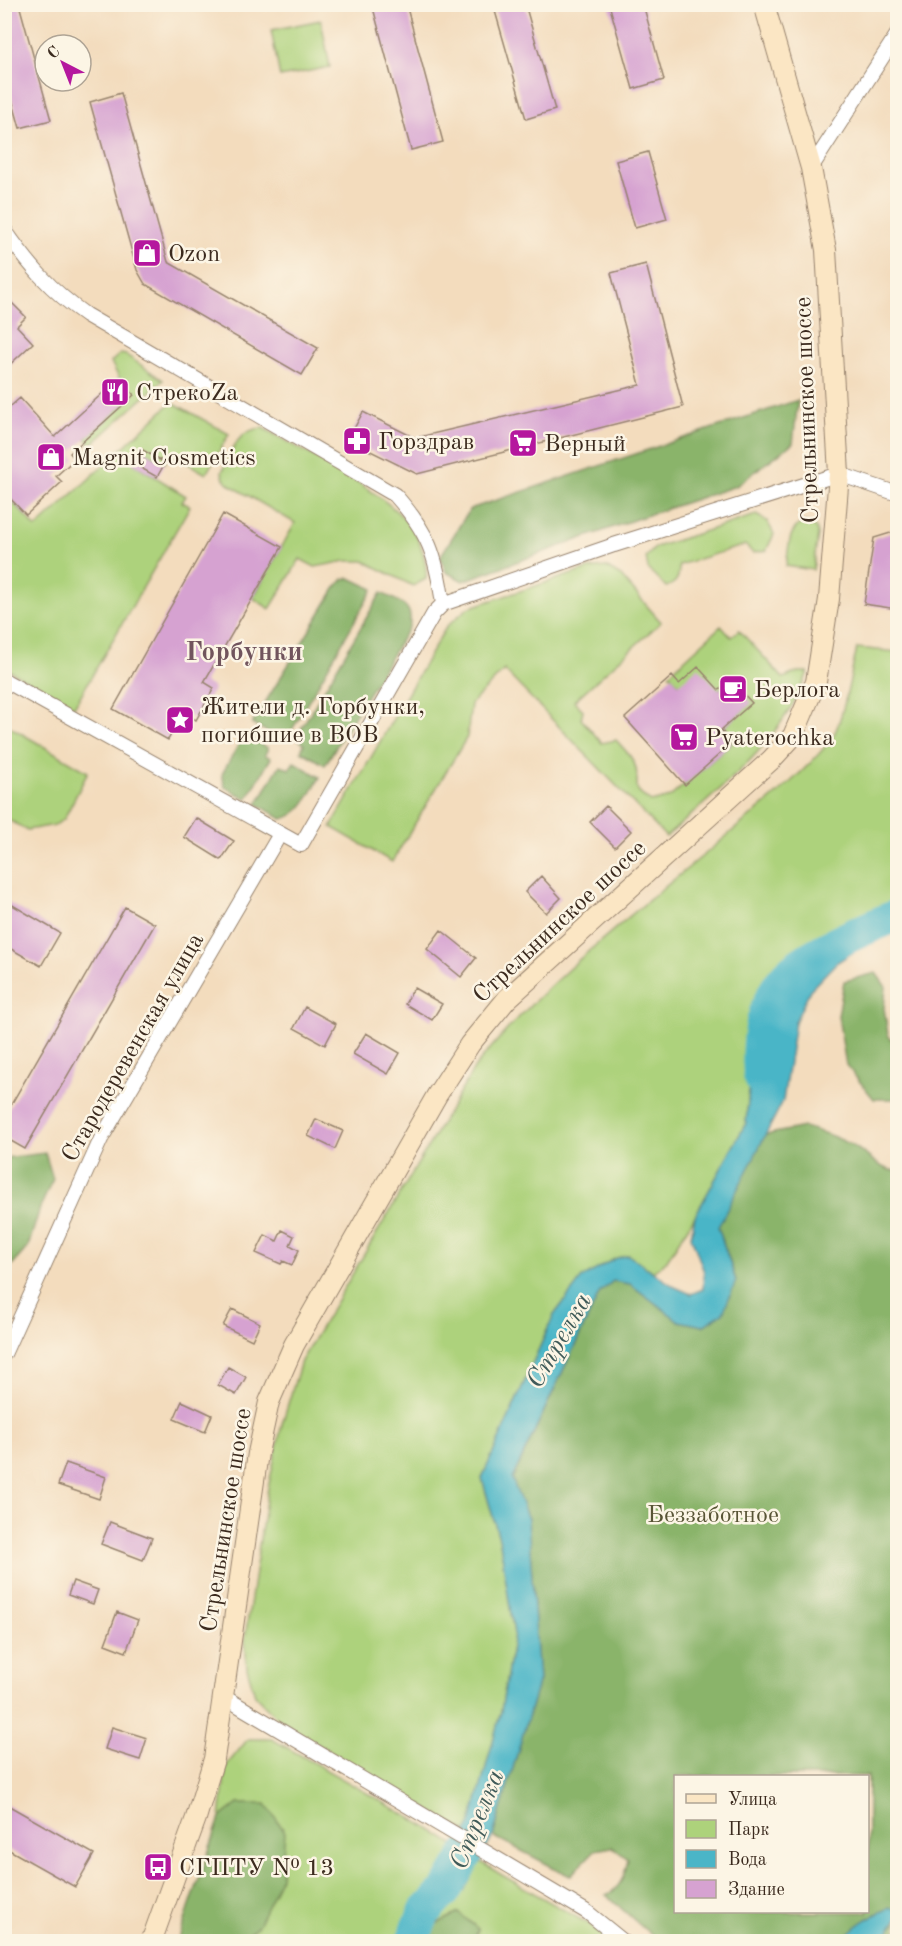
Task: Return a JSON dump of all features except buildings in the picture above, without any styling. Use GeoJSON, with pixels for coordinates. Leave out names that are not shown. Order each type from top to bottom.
{"type":"FeatureCollection","features":[{"type":"Feature","properties":{"kind":"main road","name":"Стрельнинское шоссе"},"geometry":{"type":"LineString","coordinates":[[151,1941],[196,1818],[214,1760],[258,1453],[269,1401],[294,1345],[437,1095],[470,1044],[499,1008],[558,951],[740,790],[793,736],[816,682],[829,599],[839,474],[826,250],[811,168],[764,4]]}},
{"type":"Feature","properties":{"kind":"street"},"geometry":{"type":"LineString","coordinates":[[811,168],[897,33]]}},
{"type":"Feature","properties":{"kind":"street"},"geometry":{"type":"LineString","coordinates":[[4,229],[39,277],[57,295],[86,315],[395,495],[423,528],[437,564],[443,604]]}},
{"type":"Feature","properties":{"kind":"street"},"geometry":{"type":"LineString","coordinates":[[4,680],[301,845],[434,613],[443,604],[614,545],[839,474],[897,494]]}},
{"type":"Feature","properties":{"kind":"street","name":"Стародеревенская улица"},"geometry":{"type":"LineString","coordinates":[[4,1354],[101,1139],[280,834]]}},
{"type":"Feature","properties":{"kind":"street"},"geometry":{"type":"LineString","coordinates":[[224,1697],[587,1912],[624,1941]]}},
{"type":"Feature","properties":{"kind":"green space"},"geometry":{"type":"Polygon","coordinates":[[[321,20],[330,67],[280,77],[271,30],[321,20]]]}},
{"type":"Feature","properties":{"kind":"green space"},"geometry":{"type":"Polygon","coordinates":[[[120,354],[126,355],[163,380],[91,445],[86,438],[134,395],[119,378],[111,362],[120,354]]]}},
{"type":"Feature","properties":{"kind":"green space"},"geometry":{"type":"Polygon","coordinates":[[[798,400],[793,443],[736,486],[463,581],[446,572],[440,557],[470,509],[798,400]]]}},
{"type":"Feature","properties":{"kind":"green space"},"geometry":{"type":"Polygon","coordinates":[[[172,402],[229,434],[206,474],[170,453],[165,463],[141,449],[133,463],[186,496],[182,502],[190,506],[74,707],[5,668],[4,492],[36,528],[172,402]]]}},
{"type":"Feature","properties":{"kind":"green space"},"geometry":{"type":"Polygon","coordinates":[[[263,428],[340,471],[395,510],[408,523],[419,542],[424,557],[426,579],[413,586],[364,561],[346,561],[315,567],[300,559],[270,609],[253,598],[295,523],[230,485],[224,479],[222,472],[241,437],[254,429],[263,428]]]}},
{"type":"Feature","properties":{"kind":"green space"},"geometry":{"type":"Polygon","coordinates":[[[756,515],[767,521],[774,534],[766,551],[753,553],[745,545],[679,565],[677,579],[666,587],[648,569],[646,557],[656,547],[756,515]]]}},
{"type":"Feature","properties":{"kind":"green space"},"geometry":{"type":"Polygon","coordinates":[[[806,522],[816,528],[818,534],[813,570],[786,566],[792,533],[800,524],[806,522]]]}},
{"type":"Feature","properties":{"kind":"green space"},"geometry":{"type":"Polygon","coordinates":[[[606,567],[621,576],[661,622],[574,701],[583,710],[581,719],[602,743],[616,740],[628,753],[636,769],[638,791],[651,802],[670,797],[732,743],[721,730],[751,703],[730,680],[719,690],[679,684],[669,674],[721,626],[731,637],[739,630],[783,678],[798,672],[808,672],[797,697],[782,721],[748,763],[728,782],[666,837],[504,670],[471,704],[467,737],[392,862],[331,827],[447,626],[468,608],[588,569],[606,567]]]}},
{"type":"Feature","properties":{"kind":"green space"},"geometry":{"type":"Polygon","coordinates":[[[350,578],[373,589],[289,735],[281,732],[275,736],[252,724],[335,589],[343,579],[350,578]]]}},
{"type":"Feature","properties":{"kind":"green space"},"geometry":{"type":"Polygon","coordinates":[[[381,593],[404,605],[410,614],[409,627],[325,765],[301,751],[304,744],[296,737],[381,593]]]}},
{"type":"Feature","properties":{"kind":"green space"},"geometry":{"type":"Polygon","coordinates":[[[857,648],[897,652],[897,905],[846,926],[793,974],[764,1015],[751,1068],[746,1123],[695,1216],[667,1260],[653,1272],[628,1255],[614,1259],[582,1279],[554,1315],[482,1478],[500,1542],[514,1634],[501,1711],[471,1824],[466,1832],[300,1734],[275,1716],[255,1695],[247,1668],[245,1638],[267,1493],[282,1424],[301,1361],[475,1067],[503,1034],[564,973],[771,799],[816,757],[835,732],[845,703],[857,648]]]}},
{"type":"Feature","properties":{"kind":"green space"},"geometry":{"type":"Polygon","coordinates":[[[5,724],[88,772],[64,819],[55,825],[27,830],[5,818],[5,724]]]}},
{"type":"Feature","properties":{"kind":"green space"},"geometry":{"type":"Polygon","coordinates":[[[244,735],[268,748],[265,755],[271,758],[247,799],[225,787],[222,774],[244,735]]]}},
{"type":"Feature","properties":{"kind":"green space"},"geometry":{"type":"Polygon","coordinates":[[[294,762],[320,777],[301,808],[282,819],[257,804],[280,765],[289,769],[294,762]]]}},
{"type":"Feature","properties":{"kind":"green space"},"geometry":{"type":"Polygon","coordinates":[[[876,973],[886,987],[884,1008],[888,1035],[897,1046],[897,1099],[874,1099],[846,1065],[838,1016],[844,981],[876,973]]]}},
{"type":"Feature","properties":{"kind":"green space","name":"Беззаботное"},"geometry":{"type":"Polygon","coordinates":[[[804,1127],[842,1140],[879,1165],[897,1171],[897,1909],[882,1911],[875,1915],[859,1925],[842,1941],[658,1941],[606,1895],[619,1885],[628,1859],[612,1847],[595,1850],[570,1876],[493,1836],[539,1680],[528,1519],[512,1480],[600,1292],[613,1281],[630,1284],[679,1321],[703,1326],[722,1313],[736,1280],[718,1227],[765,1135],[804,1127]]]}},
{"type":"Feature","properties":{"kind":"green space"},"geometry":{"type":"Polygon","coordinates":[[[45,1153],[53,1179],[40,1208],[28,1247],[5,1273],[5,1158],[45,1153]]]}},
{"type":"Feature","properties":{"kind":"green space"},"geometry":{"type":"Polygon","coordinates":[[[248,1739],[272,1739],[423,1825],[500,1874],[589,1924],[609,1941],[474,1941],[478,1929],[459,1913],[401,1941],[241,1941],[258,1925],[238,1804],[220,1818],[226,1766],[248,1739]]]}},
{"type":"Feature","properties":{"kind":"green space"},"geometry":{"type":"Polygon","coordinates":[[[238,1804],[266,1804],[285,1832],[281,1877],[258,1925],[241,1941],[178,1941],[220,1818],[238,1804]]]}},
{"type":"Feature","properties":{"kind":"green space"},"geometry":{"type":"Polygon","coordinates":[[[459,1913],[478,1929],[474,1941],[401,1941],[459,1913]]]}},
{"type":"Feature","properties":{"kind":"green space"},"geometry":{"type":"Polygon","coordinates":[[[897,1919],[897,1941],[882,1942],[897,1919]]]}},
{"type":"Feature","properties":{"kind":"water"},"geometry":{"type":"Polygon","coordinates":[[[897,905],[897,932],[873,939],[836,963],[810,990],[795,1022],[783,1101],[718,1227],[736,1281],[723,1313],[703,1326],[679,1321],[630,1284],[613,1281],[600,1292],[512,1479],[528,1519],[539,1680],[493,1836],[464,1891],[445,1891],[451,1857],[471,1823],[501,1711],[514,1634],[500,1542],[482,1478],[554,1315],[582,1278],[614,1259],[628,1255],[675,1287],[691,1294],[703,1289],[704,1272],[691,1236],[695,1216],[746,1123],[751,1068],[764,1014],[793,974],[846,926],[897,905]]]}},
{"type":"Feature","properties":{"kind":"water"},"geometry":{"type":"Polygon","coordinates":[[[890,1908],[897,1909],[897,1919],[882,1941],[842,1941],[863,1922],[890,1908]]]}},
{"type":"Feature","properties":{"kind":"waterway","name":"Стрелка"},"geometry":{"type":"LineString","coordinates":[[760,1078],[759,1050],[763,1021],[767,1007],[781,982],[791,971],[813,956],[842,940],[898,915]]}},
{"type":"Feature","properties":{"kind":"waterway","name":"Стрелка"},"geometry":{"type":"LineString","coordinates":[[412,1942],[424,1913],[445,1891],[468,1852]]}},
{"type":"Feature","properties":{"kind":"place","name":"Ozon"},"geometry":{"type":"Point","coordinates":[147,253]}},
{"type":"Feature","properties":{"kind":"place","name":"СтрекоZа"},"geometry":{"type":"Point","coordinates":[115,392]}},
{"type":"Feature","properties":{"kind":"place","name":"Горздрав"},"geometry":{"type":"Point","coordinates":[357,441]}},
{"type":"Feature","properties":{"kind":"place","name":"Верный"},"geometry":{"type":"Point","coordinates":[523,443]}},
{"type":"Feature","properties":{"kind":"place","name":"Magnit Cosmetics"},"geometry":{"type":"Point","coordinates":[51,457]}},
{"type":"Feature","properties":{"kind":"place","name":"Берлога"},"geometry":{"type":"Point","coordinates":[733,689]}},
{"type":"Feature","properties":{"kind":"place","name":"Жители д. Горбунки, погибшие в ВОВ"},"geometry":{"type":"Point","coordinates":[180,720]}},
{"type":"Feature","properties":{"kind":"place","name":"Pyaterochka"},"geometry":{"type":"Point","coordinates":[684,737]}},
{"type":"Feature","properties":{"kind":"place","name":"СГПТУ N⁰ 13"},"geometry":{"type":"Point","coordinates":[158,1867]}},
{"type":"Feature","properties":{"kind":"district","name":"Горбунки"},"geometry":{"type":"Point","coordinates":[244,651]}}]}
